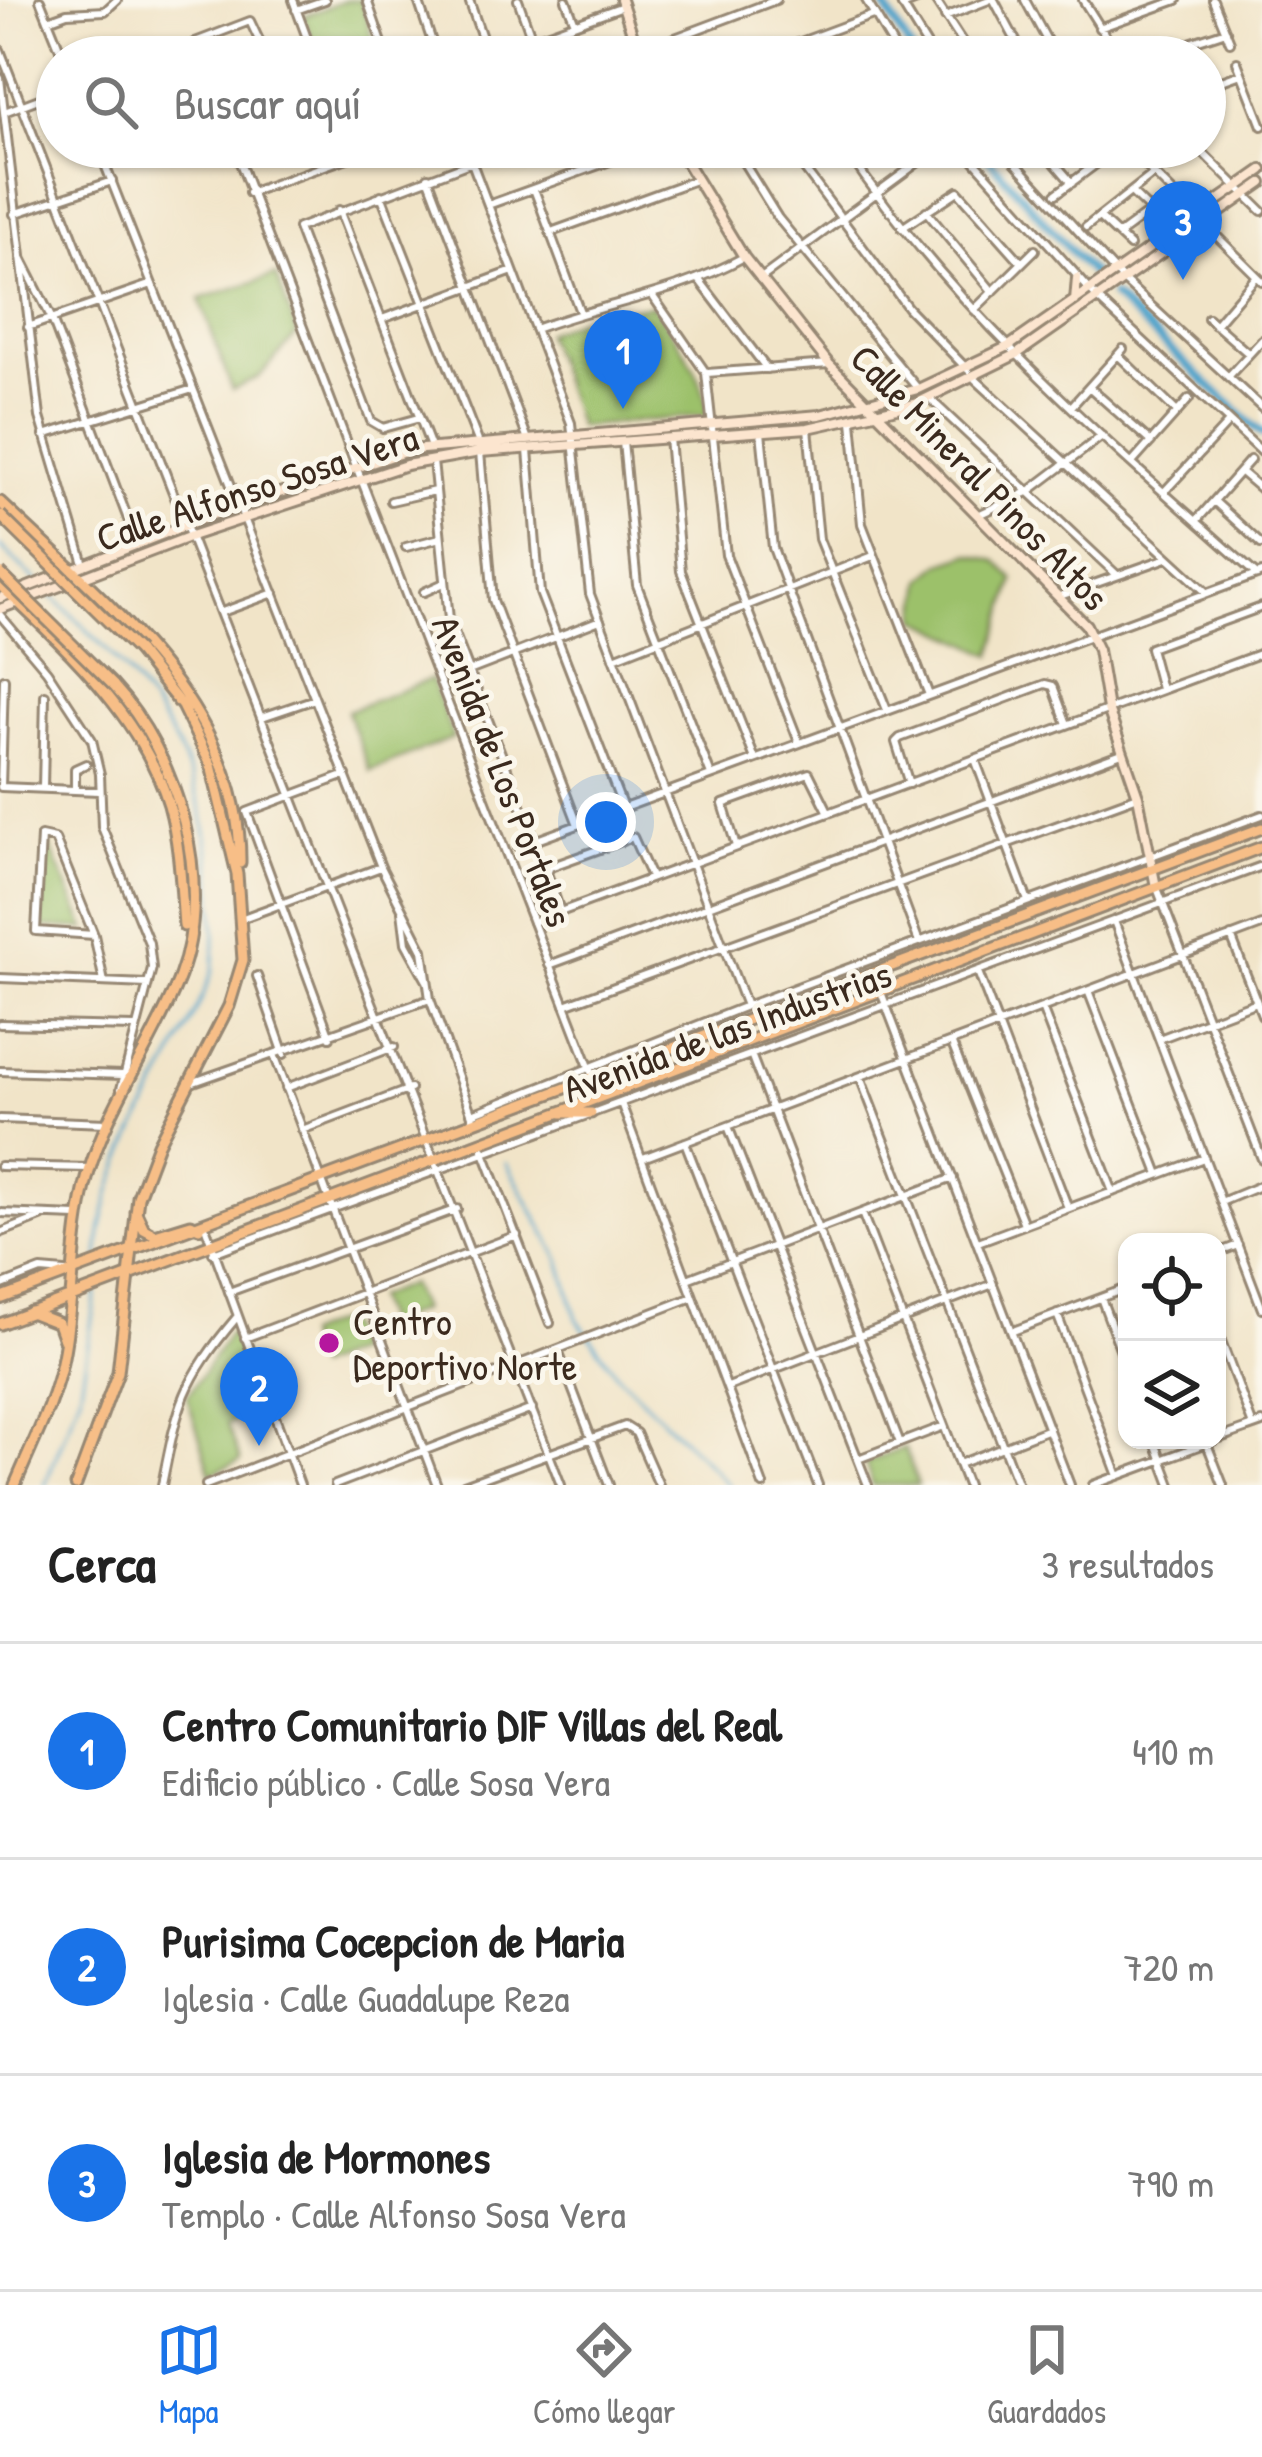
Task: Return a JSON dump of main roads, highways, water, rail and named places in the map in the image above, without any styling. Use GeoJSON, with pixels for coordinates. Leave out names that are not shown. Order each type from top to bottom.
{"type":"FeatureCollection","features":[{"type":"Feature","properties":{"kind":"main road"},"geometry":{"type":"LineString","coordinates":[[622,3],[633,36]]}},
{"type":"Feature","properties":{"kind":"main road","name":"Calle Mineral Pinos Altos"},"geometry":{"type":"LineString","coordinates":[[688,168],[760,278],[865,406],[1060,596],[1093,636],[1108,709],[1138,796],[1156,886]]}},
{"type":"Feature","properties":{"kind":"main road"},"geometry":{"type":"LineString","coordinates":[[575,440],[715,429],[865,406],[968,370],[1013,350],[1075,302],[1094,295],[1234,186],[1262,170]]}},
{"type":"Feature","properties":{"kind":"main road"},"geometry":{"type":"LineString","coordinates":[[1195,219],[1262,183]]}},
{"type":"Feature","properties":{"kind":"main road"},"geometry":{"type":"LineString","coordinates":[[1075,302],[1078,278]]}},
{"type":"Feature","properties":{"kind":"main road","name":"Calle Alfonso Sosa Vera"},"geometry":{"type":"LineString","coordinates":[[0,612],[12,597],[84,563],[356,466],[431,446],[527,437],[623,442],[669,439],[715,429],[761,432],[874,416],[975,379],[1094,295]]}},
{"type":"Feature","properties":{"kind":"main road","name":"Calle Alfonso Sosa Vera"},"geometry":{"type":"LineString","coordinates":[[12,597],[433,459],[575,440]]}},
{"type":"Feature","properties":{"kind":"main road"},"geometry":{"type":"LineString","coordinates":[[0,502],[80,577],[171,674],[197,713],[228,785],[240,848],[237,874]]}},
{"type":"Feature","properties":{"kind":"main road"},"geometry":{"type":"LineString","coordinates":[[0,515],[138,652],[196,732],[219,790],[243,918],[238,982],[158,1144],[134,1209],[118,1372],[76,1485]]}},
{"type":"Feature","properties":{"kind":"main road"},"geometry":{"type":"LineString","coordinates":[[125,548],[130,559]]}},
{"type":"Feature","properties":{"kind":"main road"},"geometry":{"type":"LineString","coordinates":[[0,573],[113,685],[155,740],[178,795],[188,856],[188,943],[179,979],[121,1093],[90,1168],[77,1216],[65,1344],[50,1401],[15,1485]]}},
{"type":"Feature","properties":{"kind":"main road"},"geometry":{"type":"LineString","coordinates":[[0,585],[114,704],[147,753],[175,829],[188,943]]}},
{"type":"Feature","properties":{"kind":"main road","name":"Avenida de las Industrias"},"geometry":{"type":"LineString","coordinates":[[0,1299],[431,1142],[474,1119],[594,1079],[1262,828]]}},
{"type":"Feature","properties":{"kind":"main road","name":"Avenida de las Industrias"},"geometry":{"type":"LineString","coordinates":[[0,1324],[212,1248],[551,1113],[1262,847]]}},
{"type":"Feature","properties":{"kind":"main road"},"geometry":{"type":"LineString","coordinates":[[551,1113],[591,1113]]}},
{"type":"Feature","properties":{"kind":"main road"},"geometry":{"type":"LineString","coordinates":[[134,1209],[144,1229],[155,1235],[191,1224],[202,1227]]}},
{"type":"Feature","properties":{"kind":"main road"},"geometry":{"type":"LineString","coordinates":[[30,1312],[58,1323],[65,1344]]}},
{"type":"Feature","properties":{"kind":"waterway"},"geometry":{"type":"LineString","coordinates":[[881,0],[902,36]]}},
{"type":"Feature","properties":{"kind":"waterway"},"geometry":{"type":"LineString","coordinates":[[997,168],[1096,279]]}},
{"type":"Feature","properties":{"kind":"waterway"},"geometry":{"type":"LineString","coordinates":[[1112,296],[1262,434]]}},
{"type":"Feature","properties":{"kind":"waterway"},"geometry":{"type":"LineString","coordinates":[[0,546],[111,655],[168,729],[189,772],[204,821],[212,878],[213,970],[128,1146],[103,1220],[98,1259]]}},
{"type":"Feature","properties":{"kind":"waterway"},"geometry":{"type":"LineString","coordinates":[[506,1162],[560,1260],[577,1319],[616,1373],[729,1485]]}},
{"type":"Feature","properties":{"kind":"waterway"},"geometry":{"type":"LineString","coordinates":[[45,1485],[80,1395],[96,1293]]}},
{"type":"Feature","properties":{"kind":"place","name":"Iglesia de Mormones"},"geometry":{"type":"Point","coordinates":[1183,280]}},
{"type":"Feature","properties":{"kind":"place","name":"Centro Comunitario DIF Villas del Real"},"geometry":{"type":"Point","coordinates":[623,409]}},
{"type":"Feature","properties":{"kind":"place","name":"Centro Deportivo Norte"},"geometry":{"type":"Point","coordinates":[329,1343]}},
{"type":"Feature","properties":{"kind":"place","name":"Purisima Cocepcion de Maria"},"geometry":{"type":"Point","coordinates":[259,1446]}}]}
